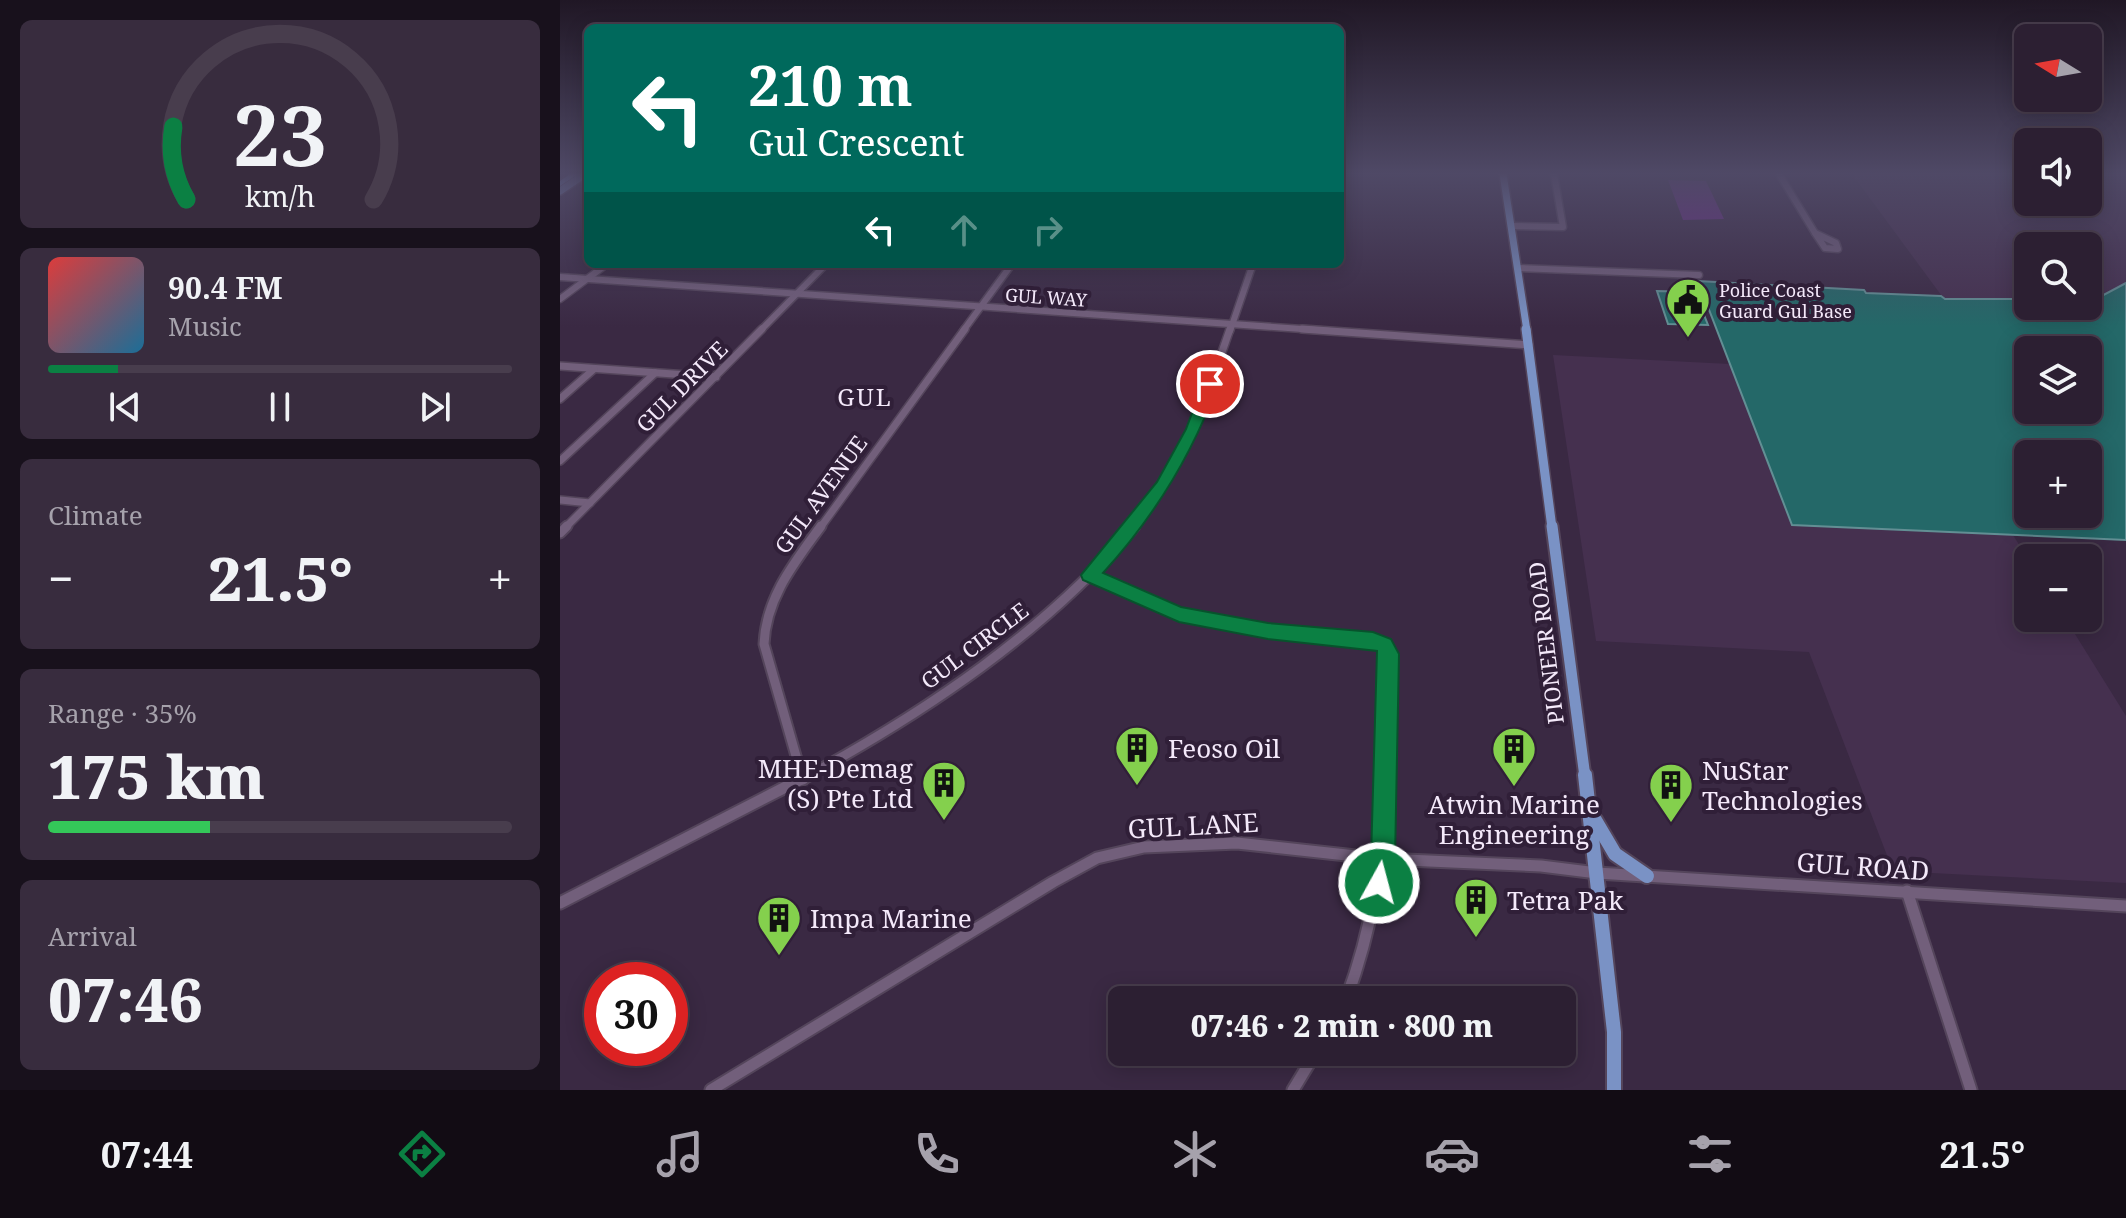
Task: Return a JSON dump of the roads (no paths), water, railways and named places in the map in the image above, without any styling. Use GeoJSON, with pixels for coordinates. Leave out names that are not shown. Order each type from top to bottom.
{"type":"FeatureCollection","features":[{"type":"Feature","properties":{"kind":"main road","name":"PIONEER ROAD"},"geometry":{"type":"LineString","coordinates":[[1513,226],[1589,804],[1614,1032],[1614,1090]]}},
{"type":"Feature","properties":{"kind":"main road"},"geometry":{"type":"LineString","coordinates":[[1589,804],[1607,847],[1625,865],[1647,876]]}},
{"type":"Feature","properties":{"kind":"street"},"geometry":{"type":"LineString","coordinates":[[1513,226],[1559,228],[1563,225]]}},
{"type":"Feature","properties":{"kind":"street"},"geometry":{"type":"LineString","coordinates":[[1810,225],[1814,232]]}},
{"type":"Feature","properties":{"kind":"street"},"geometry":{"type":"LineString","coordinates":[[560,299],[602,268]]}},
{"type":"Feature","properties":{"kind":"street","name":"GUL DRIVE"},"geometry":{"type":"LineString","coordinates":[[560,533],[822,268]]}},
{"type":"Feature","properties":{"kind":"street","name":"GUL AVENUE"},"geometry":{"type":"LineString","coordinates":[[803,779],[764,644],[763,630],[771,603],[792,566],[1009,268]]}},
{"type":"Feature","properties":{"kind":"street","name":"GUL CIRCLE"},"geometry":{"type":"LineString","coordinates":[[560,903],[861,747],[978,670],[1049,615],[1126,537],[1163,486],[1194,429],[1252,268]]}},
{"type":"Feature","properties":{"kind":"street"},"geometry":{"type":"LineString","coordinates":[[1518,268],[1699,275]]}},
{"type":"Feature","properties":{"kind":"street","name":"GUL WAY"},"geometry":{"type":"LineString","coordinates":[[560,277],[1529,345]]}},
{"type":"Feature","properties":{"kind":"street"},"geometry":{"type":"LineString","coordinates":[[560,366],[716,377]]}},
{"type":"Feature","properties":{"kind":"street"},"geometry":{"type":"LineString","coordinates":[[560,399],[594,369]]}},
{"type":"Feature","properties":{"kind":"street"},"geometry":{"type":"LineString","coordinates":[[560,461],[655,373]]}},
{"type":"Feature","properties":{"kind":"street"},"geometry":{"type":"LineString","coordinates":[[560,500],[590,503]]}},
{"type":"Feature","properties":{"kind":"street"},"geometry":{"type":"LineString","coordinates":[[1090,575],[1179,614],[1268,631],[1373,640],[1384,645],[1388,654],[1383,859],[1364,953],[1351,986]]}},
{"type":"Feature","properties":{"kind":"street","name":"GUL LANE"},"geometry":{"type":"LineString","coordinates":[[711,1090],[1097,858],[1147,846],[1237,843],[1383,859],[1541,866],[1597,873]]}},
{"type":"Feature","properties":{"kind":"street","name":"GUL ROAD"},"geometry":{"type":"LineString","coordinates":[[1597,873],[2126,906]]}},
{"type":"Feature","properties":{"kind":"street"},"geometry":{"type":"LineString","coordinates":[[1907,891],[1971,1090]]}},
{"type":"Feature","properties":{"kind":"street"},"geometry":{"type":"LineString","coordinates":[[1293,1090],[1308,1066]]}},
{"type":"Feature","properties":{"kind":"place","name":"Police Coast Guard Gul Base"},"geometry":{"type":"Point","coordinates":[1688,339]}},
{"type":"Feature","properties":{"kind":"place","name":"Feoso Oil"},"geometry":{"type":"Point","coordinates":[1137,787]}},
{"type":"Feature","properties":{"kind":"place","name":"Atwin Marine Engineering"},"geometry":{"type":"Point","coordinates":[1514,788]}},
{"type":"Feature","properties":{"kind":"place","name":"MHE-Demag (S) Pte Ltd"},"geometry":{"type":"Point","coordinates":[944,822]}},
{"type":"Feature","properties":{"kind":"place","name":"NuStar Technologies"},"geometry":{"type":"Point","coordinates":[1671,824]}},
{"type":"Feature","properties":{"kind":"place","name":"Tetra Pak"},"geometry":{"type":"Point","coordinates":[1476,939]}},
{"type":"Feature","properties":{"kind":"place","name":"Impa Marine"},"geometry":{"type":"Point","coordinates":[779,957]}},
{"type":"Feature","properties":{"kind":"district","name":"GUL"},"geometry":{"type":"Point","coordinates":[865,396]}}]}
